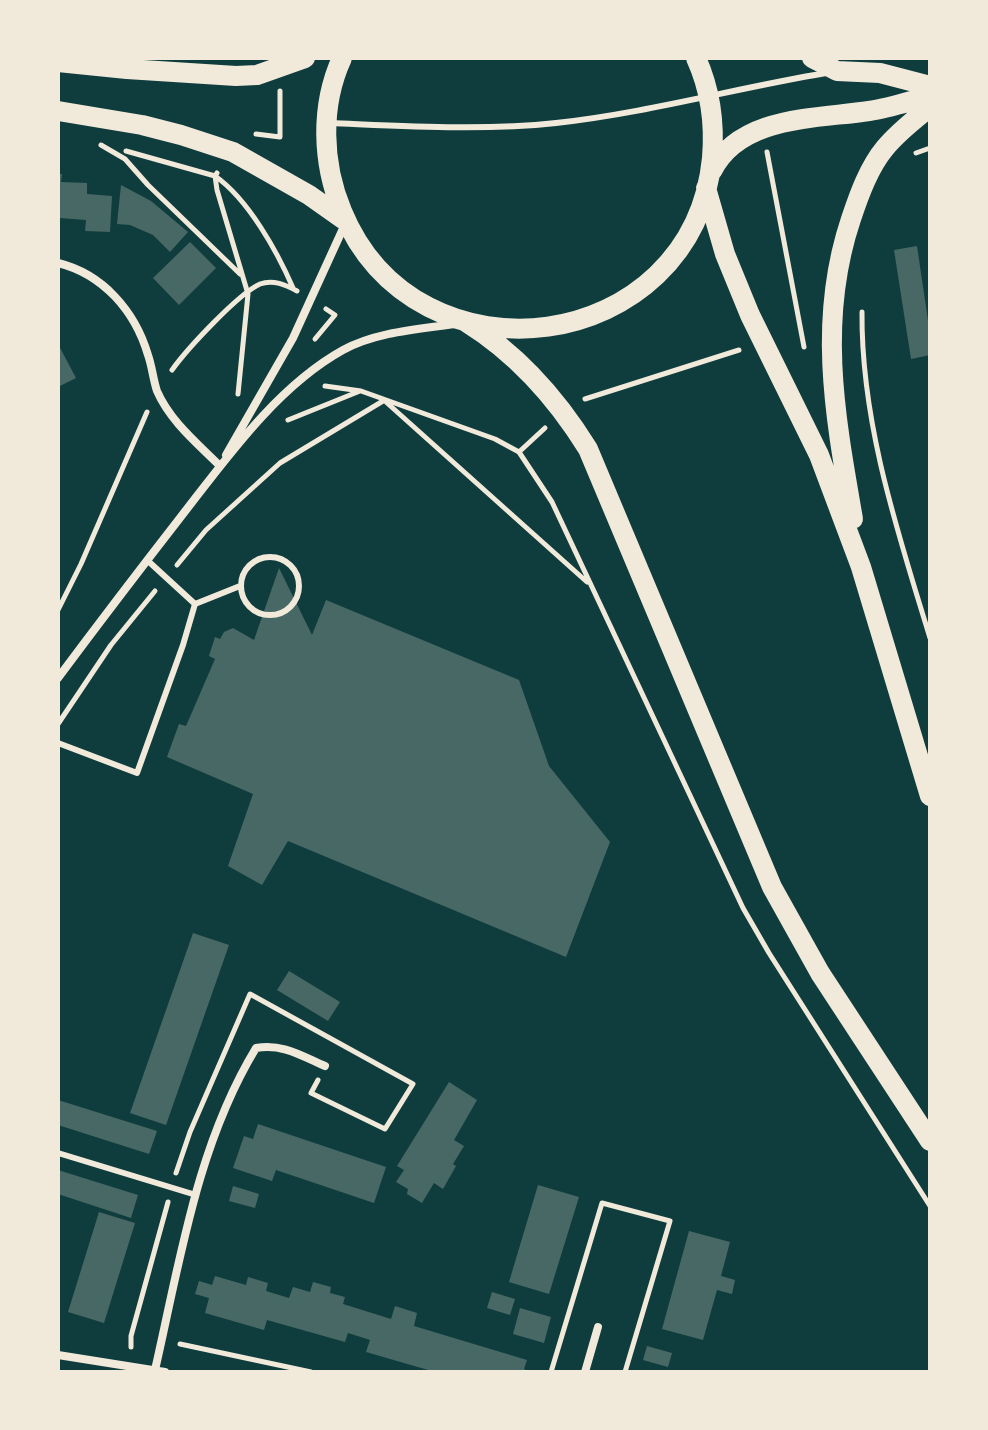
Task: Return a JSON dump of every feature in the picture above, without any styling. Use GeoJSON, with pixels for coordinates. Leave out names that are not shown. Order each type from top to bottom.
{"type":"FeatureCollection","features":[{"type":"Feature","properties":{"kind":"main road"},"geometry":{"type":"LineString","coordinates":[[58,62],[227,76],[257,75],[305,58]]}},
{"type":"Feature","properties":{"kind":"main road"},"geometry":{"type":"LineString","coordinates":[[342,58],[333,84],[327,123],[327,154],[331,177],[346,221],[358,242],[393,283],[434,311],[466,322],[502,329],[545,329],[597,315],[646,284],[683,242],[700,209],[715,164],[730,149],[763,131],[803,117],[870,111],[930,96]]}},
{"type":"Feature","properties":{"kind":"main road"},"geometry":{"type":"LineString","coordinates":[[696,58],[710,96],[714,136],[708,181],[725,254],[756,327],[819,455],[861,567],[930,796]]}},
{"type":"Feature","properties":{"kind":"main road"},"geometry":{"type":"LineString","coordinates":[[812,58],[837,71],[880,73],[930,86]]}},
{"type":"Feature","properties":{"kind":"main road"},"geometry":{"type":"LineString","coordinates":[[861,567],[832,392],[835,278],[842,246],[869,174],[891,141],[930,107]]}},
{"type":"Feature","properties":{"kind":"main road"},"geometry":{"type":"LineString","coordinates":[[58,111],[142,125],[233,152],[346,221]]}},
{"type":"Feature","properties":{"kind":"main road"},"geometry":{"type":"LineString","coordinates":[[466,322],[504,349],[563,412],[588,449],[768,880],[820,973],[930,1141]]}},
{"type":"Feature","properties":{"kind":"street"},"geometry":{"type":"LineString","coordinates":[[220,466],[293,338],[346,221]]}},
{"type":"Feature","properties":{"kind":"street"},"geometry":{"type":"LineString","coordinates":[[58,263],[73,266],[99,280],[122,304],[139,328],[157,391],[175,421],[220,466]]}},
{"type":"Feature","properties":{"kind":"street"},"geometry":{"type":"LineString","coordinates":[[58,678],[220,466],[289,389],[343,350],[371,339],[466,322]]}},
{"type":"Feature","properties":{"kind":"street"},"geometry":{"type":"LineString","coordinates":[[58,1355],[160,1371],[161,1341],[196,1195],[232,1092],[256,1048],[271,1045],[287,1049],[325,1066]]}},
{"type":"Feature","properties":{"kind":"street"},"geometry":{"type":"LineString","coordinates":[[585,1372],[598,1327]]}},
{"type":"Feature","properties":{"kind":"lane"},"geometry":{"type":"LineString","coordinates":[[327,123],[431,126],[552,124],[837,71]]}},
{"type":"Feature","properties":{"kind":"lane"},"geometry":{"type":"LineString","coordinates":[[267,557],[280,558],[292,566],[300,589],[292,606],[281,614],[271,616],[249,607],[240,586],[249,565],[267,557]]}},
{"type":"Feature","properties":{"kind":"lane"},"geometry":{"type":"LineString","coordinates":[[147,560],[195,604]]}},
{"type":"Feature","properties":{"kind":"lane"},"geometry":{"type":"LineString","coordinates":[[195,604],[240,586]]}},
{"type":"Feature","properties":{"kind":"lane"},"geometry":{"type":"LineString","coordinates":[[58,743],[137,773],[195,604]]}},
{"type":"Feature","properties":{"kind":"lane"},"geometry":{"type":"LineString","coordinates":[[58,1153],[196,1195]]}},
{"type":"Feature","properties":{"kind":"path"},"geometry":{"type":"LineString","coordinates":[[233,152],[242,132],[280,137],[279,68]]}},
{"type":"Feature","properties":{"kind":"path"},"geometry":{"type":"LineString","coordinates":[[763,131],[805,356]]}},
{"type":"Feature","properties":{"kind":"path"},"geometry":{"type":"LineString","coordinates":[[58,610],[157,391],[176,363],[259,285],[280,283],[293,289],[282,262],[227,184],[215,176],[97,142],[125,159],[241,275]]}},
{"type":"Feature","properties":{"kind":"path"},"geometry":{"type":"LineString","coordinates":[[907,161],[930,148]]}},
{"type":"Feature","properties":{"kind":"path"},"geometry":{"type":"LineString","coordinates":[[215,176],[248,294],[237,389],[242,425]]}},
{"type":"Feature","properties":{"kind":"path"},"geometry":{"type":"LineString","coordinates":[[862,308],[862,352],[874,430],[898,530],[930,638]]}},
{"type":"Feature","properties":{"kind":"path"},"geometry":{"type":"LineString","coordinates":[[519,452],[563,412],[610,390],[744,349]]}},
{"type":"Feature","properties":{"kind":"path"},"geometry":{"type":"LineString","coordinates":[[325,387],[361,391],[456,424],[519,452],[552,502],[591,585],[384,401]]}},
{"type":"Feature","properties":{"kind":"path"},"geometry":{"type":"LineString","coordinates":[[247,436],[361,391]]}},
{"type":"Feature","properties":{"kind":"path"},"geometry":{"type":"LineString","coordinates":[[58,724],[111,645],[206,530],[280,463],[384,401]]}},
{"type":"Feature","properties":{"kind":"path"},"geometry":{"type":"LineString","coordinates":[[130,1365],[131,1336],[190,1132],[250,994],[413,1084],[385,1129],[311,1093],[325,1066]]}},
{"type":"Feature","properties":{"kind":"path"},"geometry":{"type":"LineString","coordinates":[[551,1372],[602,1203],[670,1221],[625,1372]]}},
{"type":"Feature","properties":{"kind":"path"},"geometry":{"type":"LineString","coordinates":[[131,1336],[311,1372]]}},
{"type":"Feature","properties":{"kind":"building"},"geometry":{"type":"Polygon","coordinates":[[[58,174],[62,174],[61,182],[87,183],[87,194],[112,196],[110,232],[85,231],[86,220],[60,218],[58,174]]]}},
{"type":"Feature","properties":{"kind":"building"},"geometry":{"type":"Polygon","coordinates":[[[121,185],[151,201],[188,232],[170,252],[153,235],[130,225],[117,224],[121,185]]]}},
{"type":"Feature","properties":{"kind":"building"},"geometry":{"type":"Polygon","coordinates":[[[190,242],[216,268],[179,305],[153,278],[190,242]]]}},
{"type":"Feature","properties":{"kind":"building"},"geometry":{"type":"Polygon","coordinates":[[[917,246],[930,334],[930,355],[911,359],[894,250],[917,246]]]}},
{"type":"Feature","properties":{"kind":"building"},"geometry":{"type":"Polygon","coordinates":[[[58,344],[76,378],[58,387],[58,344]]]}},
{"type":"Feature","properties":{"kind":"building"},"geometry":{"type":"Polygon","coordinates":[[[279,568],[312,635],[326,600],[519,680],[549,766],[610,842],[566,957],[288,841],[262,885],[228,866],[253,794],[167,757],[179,724],[186,726],[215,659],[209,656],[215,637],[220,639],[224,632],[233,628],[254,640],[279,568]]]}},
{"type":"Feature","properties":{"kind":"building"},"geometry":{"type":"Polygon","coordinates":[[[193,933],[229,945],[166,1125],[130,1113],[193,933]]]}},
{"type":"Feature","properties":{"kind":"building"},"geometry":{"type":"Polygon","coordinates":[[[289,971],[340,1002],[328,1021],[277,990],[289,971]]]}},
{"type":"Feature","properties":{"kind":"building"},"geometry":{"type":"Polygon","coordinates":[[[449,1082],[477,1100],[454,1140],[464,1146],[453,1164],[456,1166],[443,1189],[434,1183],[422,1203],[407,1194],[408,1189],[396,1182],[404,1170],[397,1166],[449,1082]]]}},
{"type":"Feature","properties":{"kind":"building"},"geometry":{"type":"Polygon","coordinates":[[[58,1100],[157,1131],[149,1154],[58,1125],[58,1100]]]}},
{"type":"Feature","properties":{"kind":"building"},"geometry":{"type":"Polygon","coordinates":[[[258,1124],[386,1167],[374,1203],[276,1170],[272,1181],[233,1168],[244,1136],[253,1139],[258,1124]]]}},
{"type":"Feature","properties":{"kind":"building"},"geometry":{"type":"Polygon","coordinates":[[[58,1170],[138,1195],[131,1218],[58,1194],[58,1170]]]}},
{"type":"Feature","properties":{"kind":"building"},"geometry":{"type":"Polygon","coordinates":[[[538,1185],[579,1197],[549,1294],[509,1282],[538,1185]]]}},
{"type":"Feature","properties":{"kind":"building"},"geometry":{"type":"Polygon","coordinates":[[[233,1186],[259,1194],[255,1208],[229,1201],[233,1186]]]}},
{"type":"Feature","properties":{"kind":"building"},"geometry":{"type":"Polygon","coordinates":[[[99,1212],[135,1223],[104,1323],[68,1312],[99,1212]]]}},
{"type":"Feature","properties":{"kind":"building"},"geometry":{"type":"Polygon","coordinates":[[[689,1231],[730,1242],[721,1276],[735,1280],[732,1294],[717,1290],[703,1340],[662,1329],[689,1231]]]}},
{"type":"Feature","properties":{"kind":"building"},"geometry":{"type":"Polygon","coordinates":[[[215,1276],[246,1285],[248,1277],[268,1283],[266,1291],[289,1298],[293,1287],[310,1292],[313,1282],[331,1287],[330,1293],[345,1297],[343,1304],[391,1319],[395,1306],[417,1313],[414,1326],[527,1360],[524,1369],[530,1372],[435,1372],[366,1352],[370,1340],[348,1333],[345,1342],[267,1320],[264,1330],[205,1313],[209,1298],[195,1294],[199,1281],[212,1285],[215,1276]]]}},
{"type":"Feature","properties":{"kind":"building"},"geometry":{"type":"Polygon","coordinates":[[[492,1292],[515,1299],[510,1315],[487,1308],[492,1292]]]}},
{"type":"Feature","properties":{"kind":"building"},"geometry":{"type":"Polygon","coordinates":[[[520,1308],[551,1317],[544,1343],[513,1334],[520,1308]]]}},
{"type":"Feature","properties":{"kind":"building"},"geometry":{"type":"Polygon","coordinates":[[[647,1346],[672,1353],[668,1367],[643,1360],[647,1346]]]}}]}
